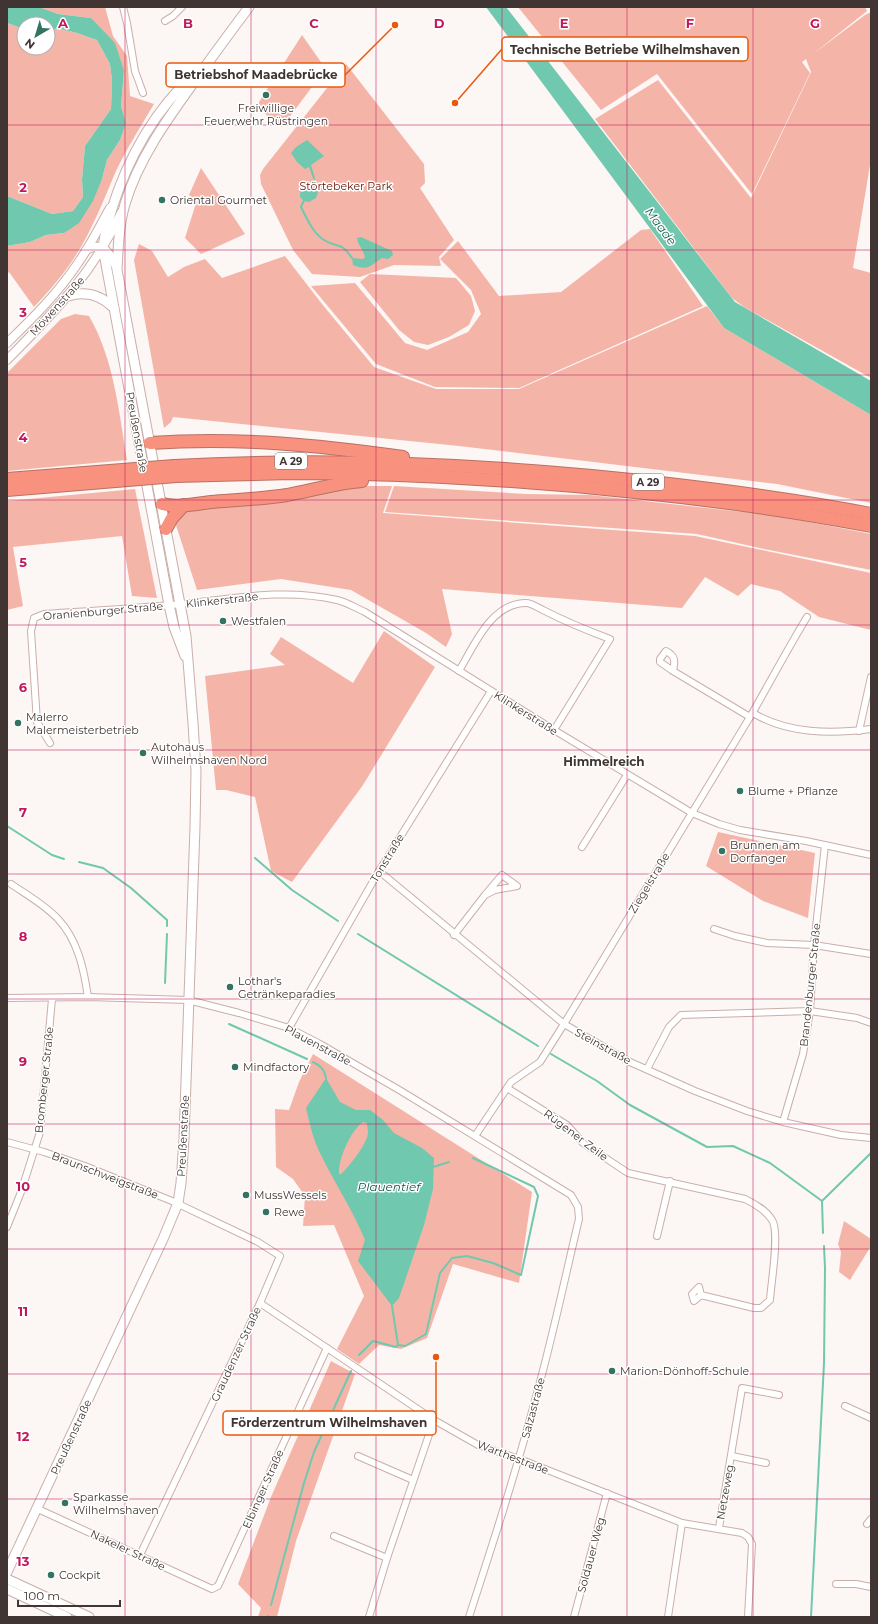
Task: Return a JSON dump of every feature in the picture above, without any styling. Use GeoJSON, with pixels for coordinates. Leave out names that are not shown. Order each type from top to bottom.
{"type":"FeatureCollection","features":[{"type":"Feature","properties":{"kind":"highway"},"geometry":{"type":"LineString","coordinates":[[150,443],[210,441],[295,444],[404,457],[423,464]]}},
{"type":"Feature","properties":{"kind":"highway","name":"A 29"},"geometry":{"type":"LineString","coordinates":[[7,490],[175,471],[236,462],[318,461],[502,468],[644,481],[772,498],[871,514]]}},
{"type":"Feature","properties":{"kind":"highway","name":"A 29"},"geometry":{"type":"LineString","coordinates":[[7,479],[175,471],[407,476],[565,484],[700,499],[871,526]]}},
{"type":"Feature","properties":{"kind":"highway"},"geometry":{"type":"LineString","coordinates":[[162,504],[169,506],[184,505],[287,495],[342,483],[390,480],[407,476]]}},
{"type":"Feature","properties":{"kind":"highway"},"geometry":{"type":"LineString","coordinates":[[166,529],[172,518],[184,505]]}},
{"type":"Feature","properties":{"kind":"main road"},"geometry":{"type":"LineString","coordinates":[[210,59],[249,7]]}},
{"type":"Feature","properties":{"kind":"main road","name":"Preußenstraße"},"geometry":{"type":"LineString","coordinates":[[188,663],[174,628],[169,606],[103,248],[105,234],[115,199],[135,153],[153,121],[173,96],[210,59]]}},
{"type":"Feature","properties":{"kind":"main road","name":"Preußenstraße"},"geometry":{"type":"LineString","coordinates":[[7,1572],[38,1509],[178,1204],[184,1139],[196,771],[187,642],[118,270],[118,245],[125,204],[140,167],[154,139],[166,120],[210,59]]}},
{"type":"Feature","properties":{"kind":"main road"},"geometry":{"type":"LineString","coordinates":[[68,296],[81,294],[93,295],[102,299],[114,308]]}},
{"type":"Feature","properties":{"kind":"main road"},"geometry":{"type":"LineString","coordinates":[[140,452],[150,443]]}},
{"type":"Feature","properties":{"kind":"main road"},"geometry":{"type":"LineString","coordinates":[[149,497],[162,504]]}},
{"type":"Feature","properties":{"kind":"main road"},"geometry":{"type":"LineString","coordinates":[[7,1580],[89,1617]]}},
{"type":"Feature","properties":{"kind":"main road"},"geometry":{"type":"LineString","coordinates":[[7,1589],[67,1617]]}},
{"type":"Feature","properties":{"kind":"street"},"geometry":{"type":"LineString","coordinates":[[123,7],[135,71],[143,93]]}},
{"type":"Feature","properties":{"kind":"street"},"geometry":{"type":"LineString","coordinates":[[165,21],[182,7]]}},
{"type":"Feature","properties":{"kind":"street","name":"Möwenstraße"},"geometry":{"type":"LineString","coordinates":[[7,343],[48,302],[64,282],[86,250],[115,199]]}},
{"type":"Feature","properties":{"kind":"street","name":"Möwenstraße"},"geometry":{"type":"LineString","coordinates":[[7,360],[84,277],[103,248],[125,204]]}},
{"type":"Feature","properties":{"kind":"street"},"geometry":{"type":"LineString","coordinates":[[86,250],[93,247],[103,248],[111,255],[118,270]]}},
{"type":"Feature","properties":{"kind":"street","name":"Klinkerstraße"},"geometry":{"type":"LineString","coordinates":[[180,604],[293,594],[338,600],[365,612],[384,623],[459,672],[692,813],[718,824],[740,830],[871,855]]}},
{"type":"Feature","properties":{"kind":"street"},"geometry":{"type":"LineString","coordinates":[[459,672],[479,636],[496,616],[509,606],[517,604],[527,602],[569,624],[610,639],[554,730]]}},
{"type":"Feature","properties":{"kind":"street","name":"Oranienburger Straße"},"geometry":{"type":"LineString","coordinates":[[50,743],[37,722],[31,631],[34,618],[44,614],[180,604]]}},
{"type":"Feature","properties":{"kind":"street","name":"Ziegelstraße"},"geometry":{"type":"LineString","coordinates":[[475,1136],[511,1082],[540,1062],[751,715],[776,673],[782,658],[807,617]]}},
{"type":"Feature","properties":{"kind":"street"},"geometry":{"type":"LineString","coordinates":[[673,671],[751,715],[771,722],[811,731],[859,731],[871,729]]}},
{"type":"Feature","properties":{"kind":"street"},"geometry":{"type":"LineString","coordinates":[[859,731],[871,677]]}},
{"type":"Feature","properties":{"kind":"street","name":"Tonstraße"},"geometry":{"type":"LineString","coordinates":[[289,1028],[379,872],[491,691]]}},
{"type":"Feature","properties":{"kind":"street"},"geometry":{"type":"LineString","coordinates":[[582,847],[627,774]]}},
{"type":"Feature","properties":{"kind":"street","name":"Brandenburger Straße"},"geometry":{"type":"LineString","coordinates":[[783,1122],[803,1054],[810,1011],[814,945],[825,845]]}},
{"type":"Feature","properties":{"kind":"street","name":"Steinstraße"},"geometry":{"type":"LineString","coordinates":[[379,872],[564,1024],[630,1062],[703,1094],[747,1111],[783,1122],[840,1135],[871,1138]]}},
{"type":"Feature","properties":{"kind":"street"},"geometry":{"type":"LineString","coordinates":[[454,935],[485,895],[502,875],[517,886],[495,890],[485,895]]}},
{"type":"Feature","properties":{"kind":"street"},"geometry":{"type":"LineString","coordinates":[[11,884],[40,903],[58,919],[74,941],[85,974],[88,997]]}},
{"type":"Feature","properties":{"kind":"street"},"geometry":{"type":"LineString","coordinates":[[714,929],[735,936],[767,943],[814,945],[871,954]]}},
{"type":"Feature","properties":{"kind":"street","name":"Plauenstraße"},"geometry":{"type":"LineString","coordinates":[[7,998],[52,999],[88,997],[188,1000],[240,1013],[289,1028],[333,1052],[475,1136],[571,1195],[578,1207],[579,1219]]}},
{"type":"Feature","properties":{"kind":"street","name":"Bromberger Straße"},"geometry":{"type":"LineString","coordinates":[[7,1228],[40,1132],[52,999]]}},
{"type":"Feature","properties":{"kind":"street"},"geometry":{"type":"LineString","coordinates":[[647,1069],[669,1027],[682,1015],[810,1011],[857,1018],[871,1024]]}},
{"type":"Feature","properties":{"kind":"street","name":"Rügener Zeile"},"geometry":{"type":"LineString","coordinates":[[508,1088],[567,1125],[583,1144],[628,1173],[670,1181],[746,1199],[758,1206],[773,1220],[776,1232],[770,1300],[760,1308],[754,1308],[701,1295]]}},
{"type":"Feature","properties":{"kind":"street","name":"Braunschweigstraße"},"geometry":{"type":"LineString","coordinates":[[7,1142],[44,1152],[85,1166],[178,1204]]}},
{"type":"Feature","properties":{"kind":"street"},"geometry":{"type":"LineString","coordinates":[[657,1236],[670,1181]]}},
{"type":"Feature","properties":{"kind":"street","name":"Graudenzer Straße"},"geometry":{"type":"LineString","coordinates":[[140,1556],[260,1303],[280,1256],[258,1242],[178,1204]]}},
{"type":"Feature","properties":{"kind":"street","name":"Salzastraße"},"geometry":{"type":"LineString","coordinates":[[469,1617],[519,1459],[538,1389],[579,1219]]}},
{"type":"Feature","properties":{"kind":"street","name":"Warthestraße"},"geometry":{"type":"LineString","coordinates":[[260,1303],[434,1420],[478,1445],[519,1459],[682,1523],[742,1533],[748,1537],[752,1544],[748,1617]]}},
{"type":"Feature","properties":{"kind":"street","name":"Elbinger Straße"},"geometry":{"type":"LineString","coordinates":[[218,1586],[327,1348]]}},
{"type":"Feature","properties":{"kind":"street","name":"Netzeweg"},"geometry":{"type":"LineString","coordinates":[[719,1528],[742,1388],[779,1395]]}},
{"type":"Feature","properties":{"kind":"street"},"geometry":{"type":"LineString","coordinates":[[845,1406],[871,1418]]}},
{"type":"Feature","properties":{"kind":"street"},"geometry":{"type":"LineString","coordinates":[[369,1617],[387,1558],[434,1420]]}},
{"type":"Feature","properties":{"kind":"street"},"geometry":{"type":"LineString","coordinates":[[358,1456],[413,1480]]}},
{"type":"Feature","properties":{"kind":"street","name":"Netzeweg"},"geometry":{"type":"LineString","coordinates":[[732,1456],[766,1463]]}},
{"type":"Feature","properties":{"kind":"street","name":"Soldauer Weg"},"geometry":{"type":"LineString","coordinates":[[574,1617],[607,1493]]}},
{"type":"Feature","properties":{"kind":"street","name":"Nakeler Straße"},"geometry":{"type":"LineString","coordinates":[[38,1509],[212,1589],[218,1586]]}},
{"type":"Feature","properties":{"kind":"street"},"geometry":{"type":"LineString","coordinates":[[668,1617],[682,1523]]}},
{"type":"Feature","properties":{"kind":"street"},"geometry":{"type":"LineString","coordinates":[[334,1536],[387,1558]]}},
{"type":"Feature","properties":{"kind":"street"},"geometry":{"type":"LineString","coordinates":[[836,1584],[856,1584],[871,1587]]}},
{"type":"Feature","properties":{"kind":"green space"},"geometry":{"type":"Polygon","coordinates":[[[39,7],[105,7],[113,36],[127,56],[130,96],[154,104],[120,162],[95,220],[76,256],[34,307],[9,272],[7,274],[7,246],[30,242],[46,235],[64,233],[102,179],[107,160],[120,140],[126,123],[121,106],[124,71],[91,18],[58,14],[39,7]]]}},
{"type":"Feature","properties":{"kind":"green space"},"geometry":{"type":"Polygon","coordinates":[[[518,7],[865,7],[867,11],[813,54],[871,12],[871,159],[853,268],[871,273],[871,378],[744,307],[732,298],[595,119],[658,80],[751,198],[811,72],[806,59],[802,62],[810,73],[752,194],[657,74],[601,110],[518,7]]]}},
{"type":"Feature","properties":{"kind":"green space"},"geometry":{"type":"Polygon","coordinates":[[[7,23],[16,26],[16,56],[56,56],[56,29],[67,30],[97,40],[110,64],[112,80],[111,109],[85,146],[82,179],[83,197],[73,211],[52,214],[7,196],[7,23]]]}},
{"type":"Feature","properties":{"kind":"green space"},"geometry":{"type":"Polygon","coordinates":[[[302,35],[323,65],[324,71],[282,127],[264,113],[259,102],[302,35]]]}},
{"type":"Feature","properties":{"kind":"green space","name":"Störtebeker Park"},"geometry":{"type":"Polygon","coordinates":[[[346,64],[424,164],[425,183],[420,188],[454,240],[439,257],[441,266],[394,265],[360,277],[312,274],[293,250],[261,184],[260,175],[263,169],[346,64]]]}},
{"type":"Feature","properties":{"kind":"green space"},"geometry":{"type":"Polygon","coordinates":[[[201,168],[245,234],[201,254],[185,238],[197,200],[189,195],[201,168]]]}},
{"type":"Feature","properties":{"kind":"green space"},"geometry":{"type":"Polygon","coordinates":[[[650,229],[703,306],[519,388],[435,387],[376,364],[311,286],[355,283],[405,343],[427,350],[468,332],[481,314],[471,290],[440,259],[458,241],[499,296],[561,292],[641,230],[650,229]]]}},
{"type":"Feature","properties":{"kind":"green space"},"geometry":{"type":"Polygon","coordinates":[[[139,244],[152,251],[168,277],[184,267],[205,259],[222,278],[285,256],[374,367],[436,389],[519,389],[707,306],[724,328],[871,415],[871,503],[777,484],[459,446],[173,417],[171,422],[164,428],[134,260],[139,244]]]}},
{"type":"Feature","properties":{"kind":"green space"},"geometry":{"type":"Polygon","coordinates":[[[370,274],[456,278],[471,296],[475,311],[469,325],[449,337],[428,345],[414,342],[399,330],[360,282],[370,274]]]}},
{"type":"Feature","properties":{"kind":"green space"},"geometry":{"type":"Polygon","coordinates":[[[75,314],[89,316],[104,350],[110,368],[118,405],[127,460],[7,471],[7,373],[61,319],[75,314]]]}},
{"type":"Feature","properties":{"kind":"green space"},"geometry":{"type":"Polygon","coordinates":[[[348,486],[392,486],[383,513],[695,536],[871,573],[871,630],[819,617],[780,591],[751,584],[738,596],[705,577],[682,608],[442,589],[452,634],[446,647],[426,633],[351,590],[281,579],[197,590],[174,519],[184,509],[348,486]]]}},
{"type":"Feature","properties":{"kind":"green space"},"geometry":{"type":"Polygon","coordinates":[[[394,486],[526,494],[590,495],[779,516],[871,534],[871,570],[697,534],[385,512],[394,486]]]}},
{"type":"Feature","properties":{"kind":"green space"},"geometry":{"type":"Polygon","coordinates":[[[135,489],[157,598],[132,596],[122,536],[13,547],[23,606],[7,610],[7,501],[135,489]]]}},
{"type":"Feature","properties":{"kind":"green space"},"geometry":{"type":"Polygon","coordinates":[[[384,631],[435,667],[363,785],[292,882],[271,871],[255,797],[226,790],[216,790],[205,676],[285,665],[270,654],[281,637],[353,683],[384,631]]]}},
{"type":"Feature","properties":{"kind":"green space"},"geometry":{"type":"Polygon","coordinates":[[[718,832],[815,853],[808,918],[763,901],[706,866],[718,832]]]}},
{"type":"Feature","properties":{"kind":"green space"},"geometry":{"type":"Polygon","coordinates":[[[313,1054],[532,1192],[519,1283],[453,1264],[427,1338],[401,1349],[379,1345],[359,1364],[337,1349],[364,1296],[334,1225],[303,1226],[305,1196],[293,1179],[276,1167],[275,1109],[289,1110],[299,1082],[313,1054]]]}},
{"type":"Feature","properties":{"kind":"green space"},"geometry":{"type":"Polygon","coordinates":[[[844,1221],[871,1239],[871,1246],[850,1280],[839,1272],[841,1252],[838,1244],[844,1221]]]}},
{"type":"Feature","properties":{"kind":"green space"},"geometry":{"type":"Polygon","coordinates":[[[331,1361],[355,1374],[296,1541],[277,1617],[258,1617],[261,1608],[238,1584],[271,1497],[331,1361]]]}},
{"type":"Feature","properties":{"kind":"water"},"geometry":{"type":"Polygon","coordinates":[[[7,7],[39,7],[58,14],[91,18],[115,43],[124,71],[121,106],[126,123],[120,140],[107,160],[102,179],[93,201],[79,223],[64,233],[46,235],[30,242],[7,246],[7,196],[52,214],[73,211],[83,197],[82,179],[85,146],[111,109],[112,80],[110,64],[97,40],[67,30],[56,29],[56,16],[16,16],[16,26],[7,23],[7,7]]]}},
{"type":"Feature","properties":{"kind":"water","name":"Maade"},"geometry":{"type":"Polygon","coordinates":[[[486,7],[506,7],[735,302],[871,381],[871,415],[724,328],[486,7]]]}},
{"type":"Feature","properties":{"kind":"water"},"geometry":{"type":"Polygon","coordinates":[[[307,140],[324,156],[311,165],[315,178],[314,184],[318,192],[316,198],[309,202],[304,201],[300,197],[302,187],[314,181],[309,167],[305,169],[297,162],[291,153],[296,147],[307,140]]]}},
{"type":"Feature","properties":{"kind":"water"},"geometry":{"type":"Polygon","coordinates":[[[361,237],[392,251],[393,255],[388,259],[382,258],[366,268],[353,265],[352,258],[365,258],[357,238],[361,237]]]}},
{"type":"Feature","properties":{"kind":"water","name":"Plauentief"},"geometry":{"type":"Polygon","coordinates":[[[326,1078],[340,1102],[356,1110],[370,1110],[383,1120],[394,1133],[422,1148],[434,1158],[433,1189],[424,1225],[399,1298],[392,1306],[358,1261],[365,1240],[355,1218],[318,1149],[306,1108],[326,1078]],[[363,1122],[358,1126],[346,1145],[339,1168],[339,1174],[341,1174],[357,1155],[367,1138],[367,1123],[363,1122]]]}},
{"type":"Feature","properties":{"kind":"waterway"},"geometry":{"type":"LineString","coordinates":[[305,198],[301,207],[313,230],[329,243],[345,249],[352,258]]}},
{"type":"Feature","properties":{"kind":"waterway"},"geometry":{"type":"LineString","coordinates":[[7,826],[52,855],[64,859]]}},
{"type":"Feature","properties":{"kind":"waterway"},"geometry":{"type":"LineString","coordinates":[[255,858],[292,890],[338,921]]}},
{"type":"Feature","properties":{"kind":"waterway"},"geometry":{"type":"LineString","coordinates":[[79,862],[103,868],[131,888],[167,920],[167,926]]}},
{"type":"Feature","properties":{"kind":"waterway"},"geometry":{"type":"LineString","coordinates":[[165,983],[167,934]]}},
{"type":"Feature","properties":{"kind":"waterway"},"geometry":{"type":"LineString","coordinates":[[358,934],[538,1046]]}},
{"type":"Feature","properties":{"kind":"waterway"},"geometry":{"type":"LineString","coordinates":[[229,1024],[307,1059]]}},
{"type":"Feature","properties":{"kind":"waterway"},"geometry":{"type":"LineString","coordinates":[[551,1054],[597,1081],[630,1105],[707,1147],[733,1146],[770,1163],[822,1201]]}},
{"type":"Feature","properties":{"kind":"waterway"},"geometry":{"type":"LineString","coordinates":[[313,1062],[322,1068],[326,1078]]}},
{"type":"Feature","properties":{"kind":"waterway"},"geometry":{"type":"LineString","coordinates":[[823,1233],[822,1201],[871,1153]]}},
{"type":"Feature","properties":{"kind":"waterway"},"geometry":{"type":"LineString","coordinates":[[392,1306],[398,1345],[405,1346],[426,1334],[440,1273],[452,1258],[467,1256],[493,1263],[521,1275],[538,1196],[534,1187],[473,1158]]}},
{"type":"Feature","properties":{"kind":"waterway"},"geometry":{"type":"LineString","coordinates":[[433,1167],[449,1162]]}},
{"type":"Feature","properties":{"kind":"waterway"},"geometry":{"type":"LineString","coordinates":[[811,1617],[824,1363],[824,1246]]}},
{"type":"Feature","properties":{"kind":"waterway"},"geometry":{"type":"LineString","coordinates":[[359,1355],[373,1341],[396,1347],[398,1345]]}},
{"type":"Feature","properties":{"kind":"waterway"},"geometry":{"type":"LineString","coordinates":[[271,1605],[304,1483],[314,1452],[351,1371]]}},
{"type":"Feature","properties":{"kind":"place","name":"Betriebshof Maadebrücke"},"geometry":{"type":"Point","coordinates":[395,25]}},
{"type":"Feature","properties":{"kind":"place","name":"Freiwillige Feuerwehr Rüstringen"},"geometry":{"type":"Point","coordinates":[266,95]}},
{"type":"Feature","properties":{"kind":"place","name":"Technische Betriebe Wilhelmshaven"},"geometry":{"type":"Point","coordinates":[455,103]}},
{"type":"Feature","properties":{"kind":"place","name":"Oriental Gourmet"},"geometry":{"type":"Point","coordinates":[162,200]}},
{"type":"Feature","properties":{"kind":"place","name":"Westfalen"},"geometry":{"type":"Point","coordinates":[223,621]}},
{"type":"Feature","properties":{"kind":"place","name":"Malerro Malermeisterbetrieb"},"geometry":{"type":"Point","coordinates":[18,723]}},
{"type":"Feature","properties":{"kind":"place","name":"Autohaus Wilhelmshaven Nord"},"geometry":{"type":"Point","coordinates":[143,753]}},
{"type":"Feature","properties":{"kind":"place","name":"Blume + Pflanze"},"geometry":{"type":"Point","coordinates":[740,791]}},
{"type":"Feature","properties":{"kind":"place","name":"Brunnen am Dorfanger"},"geometry":{"type":"Point","coordinates":[722,851]}},
{"type":"Feature","properties":{"kind":"place","name":"Lothar's Getränkeparadies"},"geometry":{"type":"Point","coordinates":[230,987]}},
{"type":"Feature","properties":{"kind":"place","name":"Mindfactory"},"geometry":{"type":"Point","coordinates":[235,1067]}},
{"type":"Feature","properties":{"kind":"place","name":"MussWessels"},"geometry":{"type":"Point","coordinates":[246,1195]}},
{"type":"Feature","properties":{"kind":"place","name":"Rewe"},"geometry":{"type":"Point","coordinates":[266,1212]}},
{"type":"Feature","properties":{"kind":"place","name":"Förderzentrum Wilhelmshaven"},"geometry":{"type":"Point","coordinates":[436,1357]}},
{"type":"Feature","properties":{"kind":"place","name":"Marion-Dönhoff-Schule"},"geometry":{"type":"Point","coordinates":[612,1371]}},
{"type":"Feature","properties":{"kind":"place","name":"Sparkasse Wilhelmshaven"},"geometry":{"type":"Point","coordinates":[65,1503]}},
{"type":"Feature","properties":{"kind":"place","name":"Cockpit"},"geometry":{"type":"Point","coordinates":[51,1575]}},
{"type":"Feature","properties":{"kind":"district","name":"Himmelreich"},"geometry":{"type":"Point","coordinates":[604,761]}}]}
